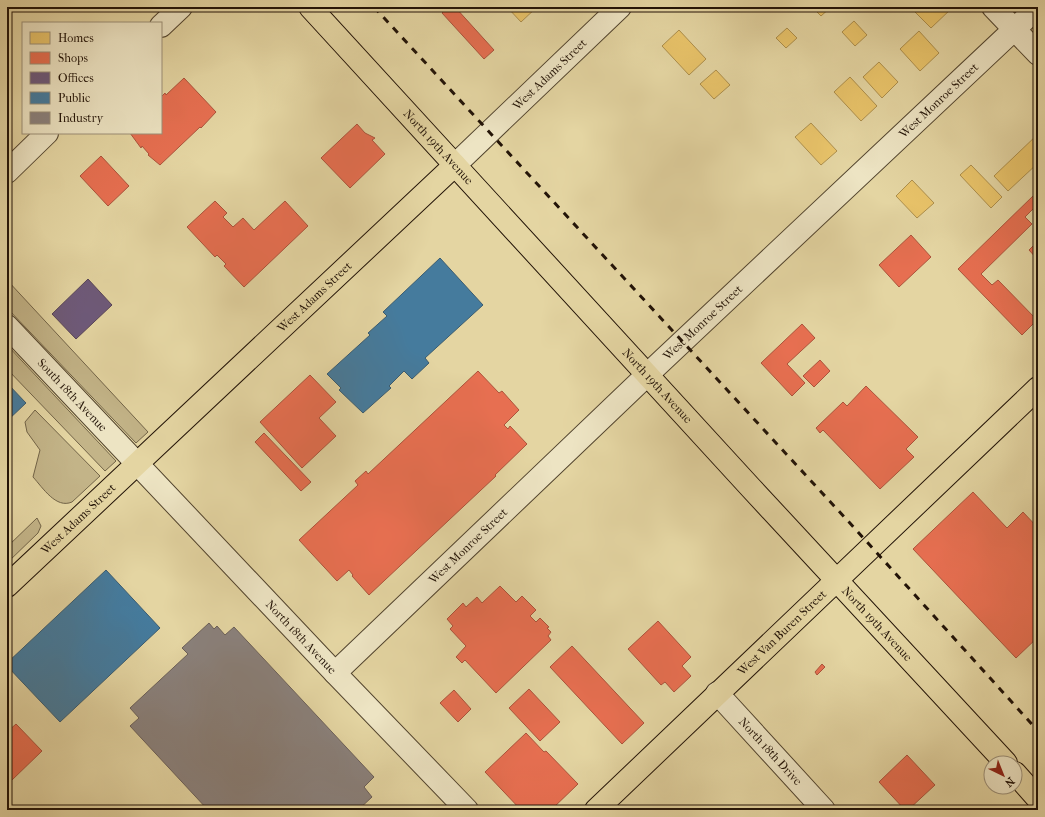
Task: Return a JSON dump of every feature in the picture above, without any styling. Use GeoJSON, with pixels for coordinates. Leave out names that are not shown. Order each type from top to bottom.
{"type":"FeatureCollection","features":[{"type":"Feature","properties":{"kind":"main road","name":"North 19th Avenue"},"geometry":{"type":"LineString","coordinates":[[310,7],[999,755]]}},
{"type":"Feature","properties":{"kind":"main road","name":"West Adams Street"},"geometry":{"type":"LineString","coordinates":[[7,586],[455,165]]}},
{"type":"Feature","properties":{"kind":"main road","name":"West Van Buren Street"},"geometry":{"type":"LineString","coordinates":[[596,810],[1038,388]]}},
{"type":"Feature","properties":{"kind":"main road"},"geometry":{"type":"LineString","coordinates":[[1023,782],[1038,799]]}},
{"type":"Feature","properties":{"kind":"street"},"geometry":{"type":"LineString","coordinates":[[162,25],[181,7]]}},
{"type":"Feature","properties":{"kind":"street","name":"West Adams Street"},"geometry":{"type":"LineString","coordinates":[[455,165],[620,7]]}},
{"type":"Feature","properties":{"kind":"street"},"geometry":{"type":"LineString","coordinates":[[993,7],[1038,54]]}},
{"type":"Feature","properties":{"kind":"street","name":"West Monroe Street"},"geometry":{"type":"LineString","coordinates":[[335,673],[648,374],[1038,7]]}},
{"type":"Feature","properties":{"kind":"street"},"geometry":{"type":"LineString","coordinates":[[7,172],[46,134]]}},
{"type":"Feature","properties":{"kind":"street","name":"South 18th Avenue"},"geometry":{"type":"LineString","coordinates":[[7,326],[137,463]]}},
{"type":"Feature","properties":{"kind":"street","name":"North 18th Avenue"},"geometry":{"type":"LineString","coordinates":[[137,463],[335,673],[467,810]]}},
{"type":"Feature","properties":{"kind":"street","name":"North 18th Drive"},"geometry":{"type":"LineString","coordinates":[[717,693],[824,810]]}},
{"type":"Feature","properties":{"kind":"shaded area"},"geometry":{"type":"Polygon","coordinates":[[[7,280],[148,432],[136,443],[7,308],[7,280]]]}},
{"type":"Feature","properties":{"kind":"shaded area"},"geometry":{"type":"Polygon","coordinates":[[[7,345],[116,461],[105,471],[7,369],[7,345]]]}},
{"type":"Feature","properties":{"kind":"shaded area"},"geometry":{"type":"Polygon","coordinates":[[[35,410],[100,476],[72,502],[61,503],[55,500],[33,477],[40,450],[27,432],[25,422],[35,410]]]}},
{"type":"Feature","properties":{"kind":"shaded area"},"geometry":{"type":"Polygon","coordinates":[[[37,518],[41,526],[38,533],[7,563],[7,547],[37,518]]]}},
{"type":"Feature","properties":{"kind":"building: Homes"},"geometry":{"type":"Polygon","coordinates":[[[507,7],[537,7],[521,22],[507,7]]]}},
{"type":"Feature","properties":{"kind":"building: Homes"},"geometry":{"type":"Polygon","coordinates":[[[812,7],[831,7],[821,16],[812,7]]]}},
{"type":"Feature","properties":{"kind":"building: Homes"},"geometry":{"type":"Polygon","coordinates":[[[916,7],[949,7],[951,9],[931,28],[913,10],[916,7]]]}},
{"type":"Feature","properties":{"kind":"building: Homes"},"geometry":{"type":"Polygon","coordinates":[[[854,21],[867,35],[855,46],[842,32],[854,21]]]}},
{"type":"Feature","properties":{"kind":"building: Homes"},"geometry":{"type":"Polygon","coordinates":[[[787,28],[797,38],[786,48],[776,38],[787,28]]]}},
{"type":"Feature","properties":{"kind":"building: Homes"},"geometry":{"type":"Polygon","coordinates":[[[679,30],[706,59],[689,75],[662,46],[679,30]]]}},
{"type":"Feature","properties":{"kind":"building: Homes"},"geometry":{"type":"Polygon","coordinates":[[[919,31],[939,53],[920,71],[900,49],[919,31]]]}},
{"type":"Feature","properties":{"kind":"building: Homes"},"geometry":{"type":"Polygon","coordinates":[[[879,62],[898,82],[882,98],[863,77],[879,62]]]}},
{"type":"Feature","properties":{"kind":"building: Homes"},"geometry":{"type":"Polygon","coordinates":[[[716,70],[730,85],[714,99],[700,84],[716,70]]]}},
{"type":"Feature","properties":{"kind":"building: Homes"},"geometry":{"type":"Polygon","coordinates":[[[850,77],[877,106],[861,121],[834,92],[850,77]]]}},
{"type":"Feature","properties":{"kind":"building: Homes"},"geometry":{"type":"Polygon","coordinates":[[[811,123],[837,151],[821,165],[795,137],[811,123]]]}},
{"type":"Feature","properties":{"kind":"building: Homes"},"geometry":{"type":"Polygon","coordinates":[[[1038,134],[1038,163],[1008,191],[994,176],[1038,134]]]}},
{"type":"Feature","properties":{"kind":"building: Homes"},"geometry":{"type":"Polygon","coordinates":[[[971,165],[1002,197],[991,208],[960,175],[971,165]]]}},
{"type":"Feature","properties":{"kind":"building: Homes"},"geometry":{"type":"Polygon","coordinates":[[[912,180],[934,203],[917,218],[896,196],[912,180]]]}},
{"type":"Feature","properties":{"kind":"building: Shops"},"geometry":{"type":"Polygon","coordinates":[[[448,7],[455,7],[494,50],[484,59],[442,13],[448,7]]]}},
{"type":"Feature","properties":{"kind":"building: Shops"},"geometry":{"type":"Polygon","coordinates":[[[184,78],[216,112],[201,128],[200,127],[160,165],[148,155],[149,154],[142,146],[141,148],[131,134],[162,134],[162,96],[165,93],[166,95],[184,78]]]}},
{"type":"Feature","properties":{"kind":"building: Shops"},"geometry":{"type":"Polygon","coordinates":[[[357,124],[365,133],[375,138],[372,140],[385,154],[350,188],[321,158],[357,124]]]}},
{"type":"Feature","properties":{"kind":"building: Shops"},"geometry":{"type":"Polygon","coordinates":[[[101,156],[129,186],[108,206],[80,176],[101,156]]]}},
{"type":"Feature","properties":{"kind":"building: Shops"},"geometry":{"type":"Polygon","coordinates":[[[1034,195],[1038,199],[1038,204],[1025,217],[1032,224],[981,274],[992,285],[998,280],[1037,320],[1022,335],[958,269],[1034,195]]]}},
{"type":"Feature","properties":{"kind":"building: Shops"},"geometry":{"type":"Polygon","coordinates":[[[215,201],[227,213],[223,217],[233,227],[243,218],[254,230],[285,201],[308,226],[244,287],[224,266],[226,264],[217,255],[215,257],[187,227],[215,201]]]}},
{"type":"Feature","properties":{"kind":"building: Shops"},"geometry":{"type":"Polygon","coordinates":[[[911,235],[931,257],[899,287],[879,265],[911,235]]]}},
{"type":"Feature","properties":{"kind":"building: Shops"},"geometry":{"type":"Polygon","coordinates":[[[1038,241],[1038,260],[1029,250],[1038,241]]]}},
{"type":"Feature","properties":{"kind":"building: Shops"},"geometry":{"type":"Polygon","coordinates":[[[802,324],[815,338],[787,364],[805,383],[792,396],[761,363],[802,324]]]}},
{"type":"Feature","properties":{"kind":"building: Shops"},"geometry":{"type":"Polygon","coordinates":[[[820,360],[830,371],[814,387],[803,376],[820,360]]]}},
{"type":"Feature","properties":{"kind":"building: Shops"},"geometry":{"type":"Polygon","coordinates":[[[478,371],[499,393],[502,391],[519,410],[504,425],[508,429],[510,426],[527,444],[495,475],[496,476],[369,595],[352,576],[353,575],[349,570],[337,581],[299,540],[358,485],[355,481],[366,471],[368,474],[478,371]]]}},
{"type":"Feature","properties":{"kind":"building: Shops"},"geometry":{"type":"Polygon","coordinates":[[[310,375],[336,402],[319,418],[336,436],[302,468],[260,422],[310,375]]]}},
{"type":"Feature","properties":{"kind":"building: Shops"},"geometry":{"type":"Polygon","coordinates":[[[866,386],[918,437],[906,449],[914,457],[880,489],[823,430],[820,433],[816,428],[843,402],[847,406],[866,386]]]}},
{"type":"Feature","properties":{"kind":"building: Shops"},"geometry":{"type":"Polygon","coordinates":[[[264,433],[311,482],[301,491],[255,442],[264,433]]]}},
{"type":"Feature","properties":{"kind":"building: Shops"},"geometry":{"type":"Polygon","coordinates":[[[973,492],[1007,528],[1023,512],[1038,528],[1038,637],[1016,658],[913,549],[973,492]]]}},
{"type":"Feature","properties":{"kind":"building: Shops"},"geometry":{"type":"Polygon","coordinates":[[[500,586],[516,602],[522,596],[536,610],[530,616],[536,622],[540,618],[549,627],[547,628],[551,632],[548,636],[551,640],[496,693],[465,660],[462,663],[456,657],[466,646],[450,629],[453,626],[447,619],[463,603],[466,607],[477,597],[482,603],[500,586]]]}},
{"type":"Feature","properties":{"kind":"building: Shops"},"geometry":{"type":"Polygon","coordinates":[[[658,621],[691,657],[682,666],[691,676],[674,692],[665,682],[661,685],[628,649],[658,621]]]}},
{"type":"Feature","properties":{"kind":"building: Shops"},"geometry":{"type":"Polygon","coordinates":[[[572,646],[644,723],[622,744],[550,667],[572,646]]]}},
{"type":"Feature","properties":{"kind":"building: Shops"},"geometry":{"type":"Polygon","coordinates":[[[822,664],[825,667],[817,675],[815,672],[822,664]]]}},
{"type":"Feature","properties":{"kind":"building: Shops"},"geometry":{"type":"Polygon","coordinates":[[[529,689],[560,722],[540,741],[509,708],[529,689]]]}},
{"type":"Feature","properties":{"kind":"building: Shops"},"geometry":{"type":"Polygon","coordinates":[[[454,690],[471,709],[458,722],[440,703],[454,690]]]}},
{"type":"Feature","properties":{"kind":"building: Shops"},"geometry":{"type":"Polygon","coordinates":[[[16,724],[42,751],[12,780],[7,775],[7,732],[16,724]]]}},
{"type":"Feature","properties":{"kind":"building: Shops"},"geometry":{"type":"Polygon","coordinates":[[[526,733],[578,784],[551,810],[521,810],[485,772],[526,733]]]}},
{"type":"Feature","properties":{"kind":"building: Shops"},"geometry":{"type":"Polygon","coordinates":[[[907,755],[935,785],[908,810],[905,810],[879,782],[907,755]]]}},
{"type":"Feature","properties":{"kind":"building: Offices"},"geometry":{"type":"Polygon","coordinates":[[[88,279],[112,305],[76,339],[52,314],[88,279]]]}},
{"type":"Feature","properties":{"kind":"building: Public"},"geometry":{"type":"Polygon","coordinates":[[[440,258],[483,305],[425,358],[429,363],[412,379],[404,371],[389,386],[391,388],[363,413],[339,390],[341,388],[327,374],[370,335],[368,333],[387,316],[383,312],[440,258]]]}},
{"type":"Feature","properties":{"kind":"building: Public"},"geometry":{"type":"Polygon","coordinates":[[[7,383],[26,403],[7,421],[7,383]]]}},
{"type":"Feature","properties":{"kind":"building: Public"},"geometry":{"type":"Polygon","coordinates":[[[106,570],[160,628],[60,722],[7,666],[7,663],[106,570]]]}},
{"type":"Feature","properties":{"kind":"building: Industry"},"geometry":{"type":"Polygon","coordinates":[[[209,623],[214,629],[217,626],[225,635],[234,627],[374,777],[364,787],[372,797],[358,810],[208,810],[130,726],[139,718],[130,708],[188,654],[182,648],[209,623]]]}},
{"type":"Feature","properties":{"kind":"railway"},"geometry":{"type":"LineString","coordinates":[[374,7],[848,521],[1038,731]]}}]}
